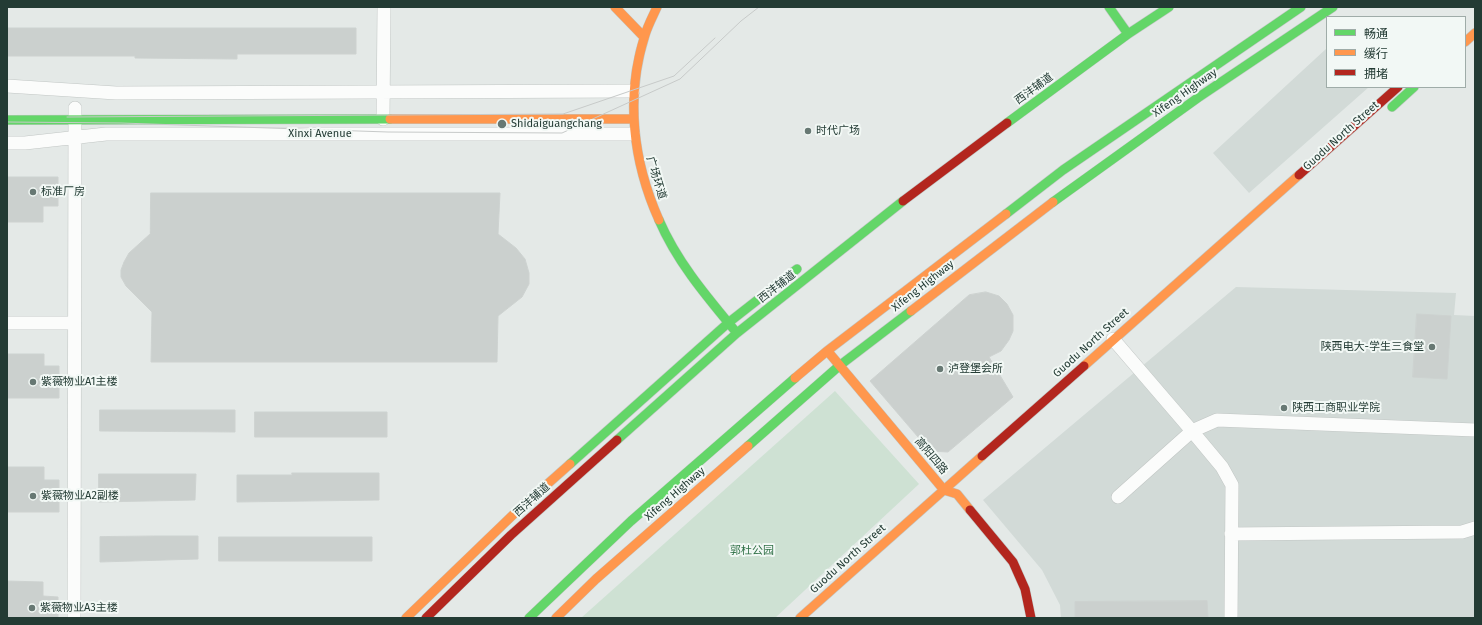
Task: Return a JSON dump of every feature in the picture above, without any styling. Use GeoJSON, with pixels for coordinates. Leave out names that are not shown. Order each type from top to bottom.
{"type":"FeatureCollection","features":[{"type":"Feature","properties":{"kind":"main road"},"geometry":{"type":"LineString","coordinates":[[615,7],[644,37]]}},
{"type":"Feature","properties":{"kind":"main road","name":"广场环道"},"geometry":{"type":"LineString","coordinates":[[657,7],[644,37],[634,91],[628,106],[632,119],[639,171],[647,196],[663,233],[675,254],[737,333]]}},
{"type":"Feature","properties":{"kind":"main road"},"geometry":{"type":"LineString","coordinates":[[1109,7],[1128,34]]}},
{"type":"Feature","properties":{"kind":"main road","name":"西沣辅道"},"geometry":{"type":"LineString","coordinates":[[426,618],[511,535],[737,333],[944,170],[1128,34],[1169,7]]}},
{"type":"Feature","properties":{"kind":"main road","name":"Xifeng Highway"},"geometry":{"type":"LineString","coordinates":[[528,618],[631,521],[827,351],[1063,170],[1217,63],[1302,7]]}},
{"type":"Feature","properties":{"kind":"main road","name":"Xifeng Highway"},"geometry":{"type":"LineString","coordinates":[[556,618],[596,579],[839,366],[1073,186],[1199,97],[1333,7]]}},
{"type":"Feature","properties":{"kind":"main road"},"geometry":{"type":"LineString","coordinates":[[1466,41],[1475,33]]}},
{"type":"Feature","properties":{"kind":"main road","name":"Guodu North Street"},"geometry":{"type":"LineString","coordinates":[[800,618],[944,490],[1119,346],[1397,88]]}},
{"type":"Feature","properties":{"kind":"main road","name":"Guodu North Street"},"geometry":{"type":"LineString","coordinates":[[1385,113],[1413,88]]}},
{"type":"Feature","properties":{"kind":"main road","name":"Xinxi Avenue"},"geometry":{"type":"LineString","coordinates":[[7,120],[75,111],[383,110],[632,119]]}},
{"type":"Feature","properties":{"kind":"main road","name":"西沣辅道"},"geometry":{"type":"LineString","coordinates":[[406,618],[517,511],[728,323],[802,265]]}},
{"type":"Feature","properties":{"kind":"main road","name":"高阳四路"},"geometry":{"type":"LineString","coordinates":[[827,351],[944,490],[954,497]]}},
{"type":"Feature","properties":{"kind":"main road"},"geometry":{"type":"LineString","coordinates":[[966,486],[954,497],[1013,562],[1025,589],[1030,618]]}},
{"type":"Feature","properties":{"kind":"street"},"geometry":{"type":"LineString","coordinates":[[383,110],[384,7]]}},
{"type":"Feature","properties":{"kind":"street"},"geometry":{"type":"LineString","coordinates":[[7,86],[116,93],[634,91]]}},
{"type":"Feature","properties":{"kind":"street"},"geometry":{"type":"LineString","coordinates":[[74,618],[75,111]]}},
{"type":"Feature","properties":{"kind":"street","name":"Xinxi Avenue"},"geometry":{"type":"LineString","coordinates":[[7,143],[25,143],[75,136],[106,134],[633,134]]}},
{"type":"Feature","properties":{"kind":"street"},"geometry":{"type":"LineString","coordinates":[[7,323],[74,323]]}},
{"type":"Feature","properties":{"kind":"street"},"geometry":{"type":"LineString","coordinates":[[1119,346],[1222,467],[1232,485],[1231,618]]}},
{"type":"Feature","properties":{"kind":"street"},"geometry":{"type":"LineString","coordinates":[[1118,497],[1192,431],[1217,420],[1475,430]]}},
{"type":"Feature","properties":{"kind":"street"},"geometry":{"type":"LineString","coordinates":[[1231,534],[1462,532],[1475,528]]}},
{"type":"Feature","properties":{"kind":"shaded area"},"geometry":{"type":"Polygon","coordinates":[[[1326,49],[1326,88],[1368,88],[1249,193],[1213,153],[1326,49]]]}},
{"type":"Feature","properties":{"kind":"shaded area","name":"陕西工商职业学院"},"geometry":{"type":"Polygon","coordinates":[[[1236,287],[1456,293],[1454,315],[1475,316],[1475,618],[1061,618],[1060,605],[1042,570],[983,500],[1236,287]]]}},
{"type":"Feature","properties":{"kind":"green space","name":"郭杜公园"},"geometry":{"type":"Polygon","coordinates":[[[835,391],[919,484],[775,618],[581,618],[835,391]]]}},
{"type":"Feature","properties":{"kind":"building"},"geometry":{"type":"Polygon","coordinates":[[[7,28],[356,28],[356,54],[237,54],[237,59],[135,58],[135,56],[7,56],[7,28]]]}},
{"type":"Feature","properties":{"kind":"building","name":"标准厂房"},"geometry":{"type":"Polygon","coordinates":[[[7,177],[58,177],[58,206],[43,206],[43,222],[7,222],[7,177]]]}},
{"type":"Feature","properties":{"kind":"building"},"geometry":{"type":"Polygon","coordinates":[[[151,193],[500,193],[498,234],[516,248],[525,259],[529,273],[529,284],[522,297],[498,316],[497,362],[151,362],[152,312],[126,286],[121,277],[121,270],[129,253],[150,234],[151,193]]]}},
{"type":"Feature","properties":{"kind":"building","name":"泸登堡会所"},"geometry":{"type":"Polygon","coordinates":[[[986,292],[999,296],[1007,304],[1013,315],[1013,331],[1009,340],[1001,351],[989,357],[1013,397],[948,452],[930,451],[870,381],[969,295],[986,292]]]}},
{"type":"Feature","properties":{"kind":"building","name":"陕西电大-学生三食堂"},"geometry":{"type":"Polygon","coordinates":[[[1417,314],[1451,316],[1447,379],[1413,377],[1417,314]]]}},
{"type":"Feature","properties":{"kind":"building","name":"紫薇物业A1主楼"},"geometry":{"type":"Polygon","coordinates":[[[7,354],[44,354],[44,366],[59,366],[59,398],[7,398],[7,354]]]}},
{"type":"Feature","properties":{"kind":"building"},"geometry":{"type":"Polygon","coordinates":[[[100,410],[235,410],[235,432],[100,431],[100,410]]]}},
{"type":"Feature","properties":{"kind":"building"},"geometry":{"type":"Polygon","coordinates":[[[255,412],[387,412],[387,437],[255,437],[255,412]]]}},
{"type":"Feature","properties":{"kind":"building","name":"紫薇物业A2副楼"},"geometry":{"type":"Polygon","coordinates":[[[7,467],[44,467],[44,480],[59,480],[59,512],[7,512],[7,467]]]}},
{"type":"Feature","properties":{"kind":"building"},"geometry":{"type":"Polygon","coordinates":[[[292,473],[379,473],[379,500],[237,502],[237,475],[292,475],[292,473]]]}},
{"type":"Feature","properties":{"kind":"building"},"geometry":{"type":"Polygon","coordinates":[[[99,474],[196,474],[195,500],[99,502],[99,474]]]}},
{"type":"Feature","properties":{"kind":"building"},"geometry":{"type":"Polygon","coordinates":[[[198,536],[198,559],[100,562],[100,537],[198,536]]]}},
{"type":"Feature","properties":{"kind":"building"},"geometry":{"type":"Polygon","coordinates":[[[219,537],[372,537],[372,561],[219,561],[219,537]]]}},
{"type":"Feature","properties":{"kind":"building","name":"紫薇物业A3主楼"},"geometry":{"type":"Polygon","coordinates":[[[7,581],[43,582],[43,596],[58,597],[58,618],[7,618],[7,581]]]}},
{"type":"Feature","properties":{"kind":"building"},"geometry":{"type":"Polygon","coordinates":[[[1207,601],[1208,618],[1075,618],[1075,602],[1207,601]]]}},
{"type":"Feature","properties":{"kind":"tram line"},"geometry":{"type":"LineString","coordinates":[[7,122],[121,123],[388,132],[562,133],[680,79],[741,21],[759,7]]}},
{"type":"Feature","properties":{"kind":"tram line"},"geometry":{"type":"LineString","coordinates":[[67,117],[563,114],[674,76],[715,38]]}},
{"type":"Feature","properties":{"kind":"traffic: fast"},"geometry":{"type":"LineString","coordinates":[[1109,7],[1128,34]]}},
{"type":"Feature","properties":{"kind":"traffic: fast"},"geometry":{"type":"LineString","coordinates":[[1007,123],[1128,34],[1169,7]]}},
{"type":"Feature","properties":{"kind":"traffic: fast"},"geometry":{"type":"LineString","coordinates":[[1006,214],[1063,170],[1301,7]]}},
{"type":"Feature","properties":{"kind":"traffic: fast"},"geometry":{"type":"LineString","coordinates":[[1053,202],[1199,97],[1333,7]]}},
{"type":"Feature","properties":{"kind":"traffic: fast"},"geometry":{"type":"LineString","coordinates":[[1392,107],[1413,88]]}},
{"type":"Feature","properties":{"kind":"traffic: fast"},"geometry":{"type":"LineString","coordinates":[[7,120],[390,119]]}},
{"type":"Feature","properties":{"kind":"traffic: fast"},"geometry":{"type":"LineString","coordinates":[[617,440],[737,333],[903,201]]}},
{"type":"Feature","properties":{"kind":"traffic: fast"},"geometry":{"type":"LineString","coordinates":[[659,220],[666,235],[693,279],[736,332]]}},
{"type":"Feature","properties":{"kind":"traffic: fast"},"geometry":{"type":"LineString","coordinates":[[570,464],[728,323],[797,269]]}},
{"type":"Feature","properties":{"kind":"traffic: fast"},"geometry":{"type":"LineString","coordinates":[[748,446],[839,366],[911,311]]}},
{"type":"Feature","properties":{"kind":"traffic: fast"},"geometry":{"type":"LineString","coordinates":[[529,618],[631,521],[795,378]]}},
{"type":"Feature","properties":{"kind":"traffic: slow"},"geometry":{"type":"LineString","coordinates":[[615,7],[644,37]]}},
{"type":"Feature","properties":{"kind":"traffic: slow"},"geometry":{"type":"LineString","coordinates":[[657,7],[646,31],[639,58],[635,82],[634,105],[638,152],[650,198],[659,220]]}},
{"type":"Feature","properties":{"kind":"traffic: slow"},"geometry":{"type":"LineString","coordinates":[[1466,41],[1475,33]]}},
{"type":"Feature","properties":{"kind":"traffic: slow"},"geometry":{"type":"LineString","coordinates":[[390,119],[632,119]]}},
{"type":"Feature","properties":{"kind":"traffic: slow"},"geometry":{"type":"LineString","coordinates":[[1084,366],[1299,175]]}},
{"type":"Feature","properties":{"kind":"traffic: slow"},"geometry":{"type":"LineString","coordinates":[[911,311],[1053,202]]}},
{"type":"Feature","properties":{"kind":"traffic: slow"},"geometry":{"type":"LineString","coordinates":[[795,378],[827,351],[1006,214]]}},
{"type":"Feature","properties":{"kind":"traffic: slow"},"geometry":{"type":"LineString","coordinates":[[830,354],[944,490],[957,494],[970,510]]}},
{"type":"Feature","properties":{"kind":"traffic: slow"},"geometry":{"type":"LineString","coordinates":[[556,618],[596,579],[748,446]]}},
{"type":"Feature","properties":{"kind":"traffic: slow"},"geometry":{"type":"LineString","coordinates":[[800,618],[982,456]]}},
{"type":"Feature","properties":{"kind":"traffic: slow"},"geometry":{"type":"LineString","coordinates":[[406,618],[517,511],[570,464]]}},
{"type":"Feature","properties":{"kind":"traffic: jam"},"geometry":{"type":"LineString","coordinates":[[1299,175],[1397,88]]}},
{"type":"Feature","properties":{"kind":"traffic: jam"},"geometry":{"type":"LineString","coordinates":[[903,201],[1007,123]]}},
{"type":"Feature","properties":{"kind":"traffic: jam"},"geometry":{"type":"LineString","coordinates":[[982,456],[1084,366]]}},
{"type":"Feature","properties":{"kind":"traffic: jam"},"geometry":{"type":"LineString","coordinates":[[426,618],[511,535],[617,440]]}},
{"type":"Feature","properties":{"kind":"traffic: jam"},"geometry":{"type":"LineString","coordinates":[[970,510],[1013,562],[1025,589],[1031,618]]}},
{"type":"Feature","properties":{"kind":"place","name":"Shidaiguangchang"},"geometry":{"type":"Point","coordinates":[502,124]}},
{"type":"Feature","properties":{"kind":"place","name":"时代广场"},"geometry":{"type":"Point","coordinates":[808,131]}},
{"type":"Feature","properties":{"kind":"place","name":"标准厂房"},"geometry":{"type":"Point","coordinates":[33,192]}},
{"type":"Feature","properties":{"kind":"place","name":"陕西电大-学生三食堂"},"geometry":{"type":"Point","coordinates":[1432,347]}},
{"type":"Feature","properties":{"kind":"place","name":"泸登堡会所"},"geometry":{"type":"Point","coordinates":[940,369]}},
{"type":"Feature","properties":{"kind":"place","name":"紫薇物业A1主楼"},"geometry":{"type":"Point","coordinates":[33,382]}},
{"type":"Feature","properties":{"kind":"place","name":"陕西工商职业学院"},"geometry":{"type":"Point","coordinates":[1284,408]}},
{"type":"Feature","properties":{"kind":"place","name":"紫薇物业A2副楼"},"geometry":{"type":"Point","coordinates":[33,496]}},
{"type":"Feature","properties":{"kind":"place","name":"紫薇物业A3主楼"},"geometry":{"type":"Point","coordinates":[32,608]}}]}
